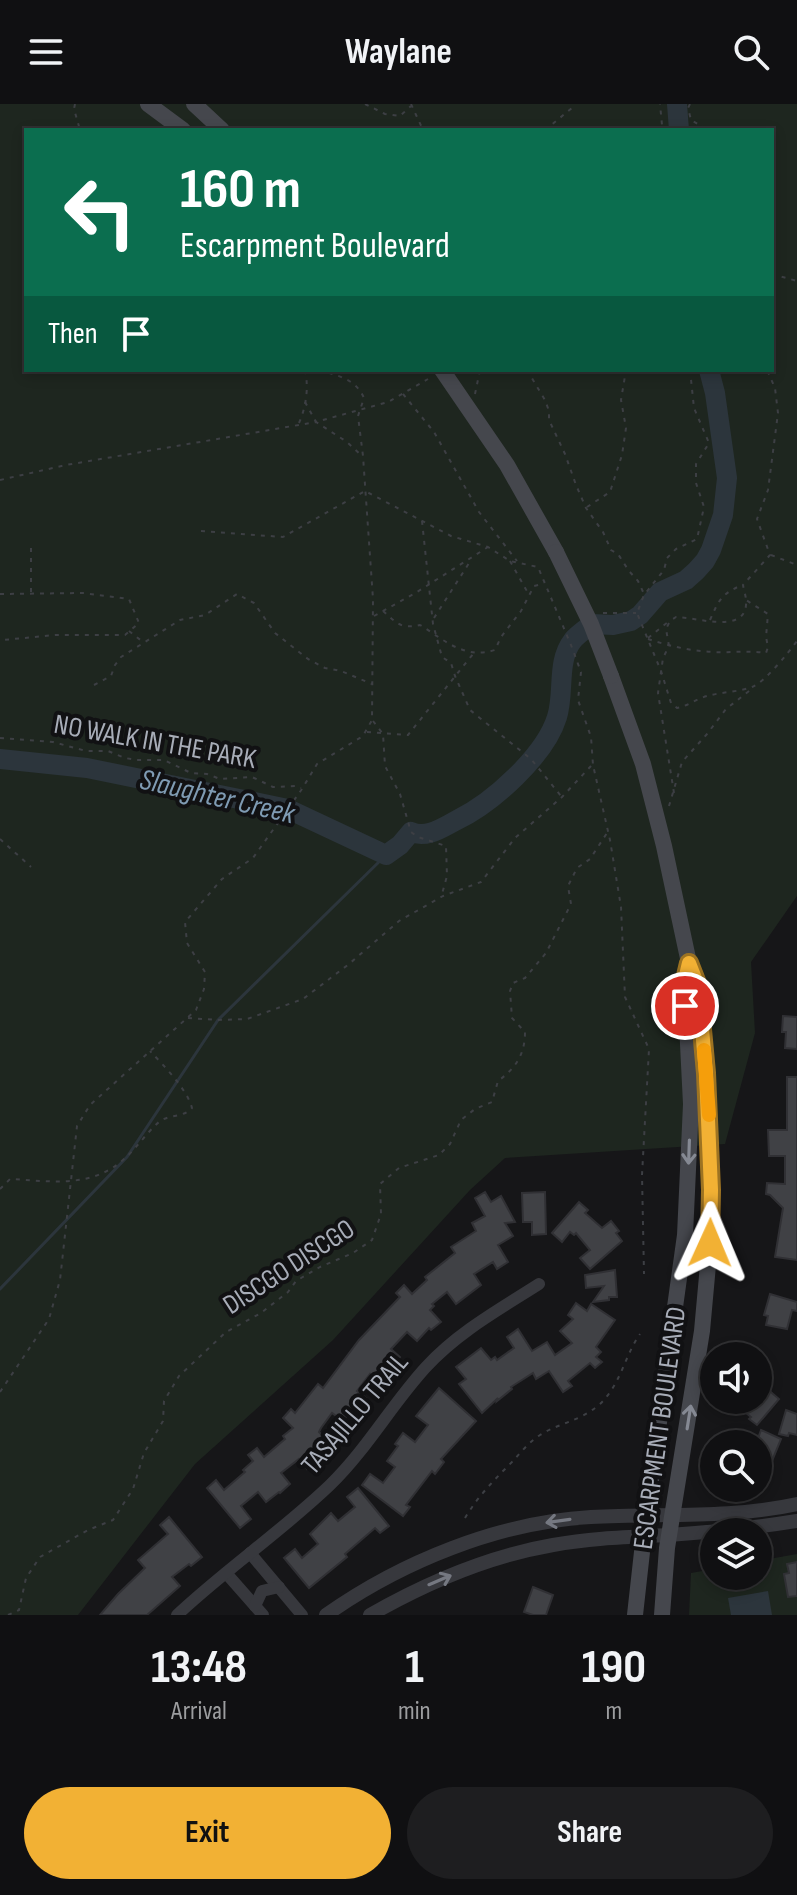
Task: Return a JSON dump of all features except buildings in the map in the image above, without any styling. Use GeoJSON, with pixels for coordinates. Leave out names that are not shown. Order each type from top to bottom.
{"type":"FeatureCollection","features":[{"type":"Feature","properties":{"kind":"main road"},"geometry":{"type":"LineString","coordinates":[[148,104],[180,128]]}},
{"type":"Feature","properties":{"kind":"main road"},"geometry":{"type":"LineString","coordinates":[[194,104],[220,128]]}},
{"type":"Feature","properties":{"kind":"main road","name":"ESCARPMENT BOULEVARD"},"geometry":{"type":"LineString","coordinates":[[435,374],[507,465],[556,552],[591,624],[643,764],[689,963],[698,986],[706,1073],[710,1243],[702,1331],[670,1535],[662,1615]]}},
{"type":"Feature","properties":{"kind":"main road","name":"ESCARPMENT BOULEVARD"},"geometry":{"type":"LineString","coordinates":[[635,1615],[685,1235],[691,1104],[683,988],[689,963]]}},
{"type":"Feature","properties":{"kind":"street","name":"TASAJILLO TRAIL"},"geometry":{"type":"LineString","coordinates":[[177,1615],[329,1486],[438,1354],[471,1327],[539,1284]]}},
{"type":"Feature","properties":{"kind":"street"},"geometry":{"type":"LineString","coordinates":[[326,1615],[403,1570],[496,1534],[528,1526],[573,1519],[734,1513],[797,1504]]}},
{"type":"Feature","properties":{"kind":"street"},"geometry":{"type":"LineString","coordinates":[[370,1615],[418,1590],[483,1563],[562,1543],[753,1528],[797,1521]]}},
{"type":"Feature","properties":{"kind":"street"},"geometry":{"type":"LineString","coordinates":[[250,1553],[302,1615]]}},
{"type":"Feature","properties":{"kind":"street"},"geometry":{"type":"LineString","coordinates":[[226,1573],[259,1611]]}},
{"type":"Feature","properties":{"kind":"street"},"geometry":{"type":"LineString","coordinates":[[259,1611],[262,1591],[279,1587]]}},
{"type":"Feature","properties":{"kind":"path"},"geometry":{"type":"LineString","coordinates":[[75,104],[79,128]]}},
{"type":"Feature","properties":{"kind":"path"},"geometry":{"type":"LineString","coordinates":[[365,104],[385,114],[400,116],[411,105],[422,128]]}},
{"type":"Feature","properties":{"kind":"path"},"geometry":{"type":"LineString","coordinates":[[547,128],[574,104]]}},
{"type":"Feature","properties":{"kind":"path"},"geometry":{"type":"LineString","coordinates":[[657,128],[662,125],[660,104]]}},
{"type":"Feature","properties":{"kind":"path"},"geometry":{"type":"LineString","coordinates":[[690,104],[691,120],[705,128]]}},
{"type":"Feature","properties":{"kind":"path"},"geometry":{"type":"LineString","coordinates":[[774,275],[797,281]]}},
{"type":"Feature","properties":{"kind":"path"},"geometry":{"type":"LineString","coordinates":[[299,424],[305,402],[305,372]]}},
{"type":"Feature","properties":{"kind":"path"},"geometry":{"type":"LineString","coordinates":[[0,1392],[49,1319],[60,1280],[77,1126],[90,1105],[196,1010],[204,989],[205,972],[187,943],[185,922],[222,879],[253,858],[317,764],[363,736],[372,720],[373,616],[358,416],[364,398],[352,382],[326,372]]}},
{"type":"Feature","properties":{"kind":"path"},"geometry":{"type":"LineString","coordinates":[[475,396],[480,372]]}},
{"type":"Feature","properties":{"kind":"path"},"geometry":{"type":"LineString","coordinates":[[528,372],[545,400],[549,420],[586,508],[611,550],[618,554],[638,581],[644,595]]}},
{"type":"Feature","properties":{"kind":"path"},"geometry":{"type":"LineString","coordinates":[[586,508],[610,492],[622,455],[626,428],[621,400],[626,372]]}},
{"type":"Feature","properties":{"kind":"path"},"geometry":{"type":"LineString","coordinates":[[690,372],[694,408],[709,443],[696,464],[696,483],[704,507],[700,528],[697,539],[676,549],[667,558],[664,570],[644,595],[637,613],[671,703],[677,708],[709,695],[754,687]]}},
{"type":"Feature","properties":{"kind":"path"},"geometry":{"type":"LineString","coordinates":[[768,372],[775,388],[778,413],[768,490],[757,519],[770,555],[797,565]]}},
{"type":"Feature","properties":{"kind":"path"},"geometry":{"type":"LineString","coordinates":[[0,480],[66,465],[316,422],[388,402],[435,374]]}},
{"type":"Feature","properties":{"kind":"path"},"geometry":{"type":"LineString","coordinates":[[403,394],[434,432],[479,512],[518,563]]}},
{"type":"Feature","properties":{"kind":"path"},"geometry":{"type":"LineString","coordinates":[[305,402],[316,422],[363,456]]}},
{"type":"Feature","properties":{"kind":"path"},"geometry":{"type":"LineString","coordinates":[[365,491],[451,536],[488,547],[510,561],[538,567],[581,672],[578,700],[591,737],[593,765],[621,907],[625,997],[649,1049],[642,1175],[644,1274]]}},
{"type":"Feature","properties":{"kind":"path"},"geometry":{"type":"LineString","coordinates":[[201,531],[283,537],[365,491]]}},
{"type":"Feature","properties":{"kind":"path"},"geometry":{"type":"LineString","coordinates":[[422,520],[433,620],[442,657],[451,663],[470,710],[531,759],[562,797]]}},
{"type":"Feature","properties":{"kind":"path"},"geometry":{"type":"LineString","coordinates":[[433,620],[480,545]]}},
{"type":"Feature","properties":{"kind":"path"},"geometry":{"type":"LineString","coordinates":[[31,546],[31,594]]}},
{"type":"Feature","properties":{"kind":"path"},"geometry":{"type":"LineString","coordinates":[[373,616],[488,547]]}},
{"type":"Feature","properties":{"kind":"path"},"geometry":{"type":"LineString","coordinates":[[710,620],[720,598],[743,585],[770,555]]}},
{"type":"Feature","properties":{"kind":"path"},"geometry":{"type":"LineString","coordinates":[[510,561],[529,594]]}},
{"type":"Feature","properties":{"kind":"path"},"geometry":{"type":"LineString","coordinates":[[383,611],[406,628],[420,625],[449,645],[487,652],[495,650],[534,586],[544,584]]}},
{"type":"Feature","properties":{"kind":"path"},"geometry":{"type":"LineString","coordinates":[[647,639],[676,617],[731,622],[743,616],[747,606],[743,585]]}},
{"type":"Feature","properties":{"kind":"path"},"geometry":{"type":"LineString","coordinates":[[0,594],[83,593],[129,599],[139,623],[125,635],[55,635],[3,640]]}},
{"type":"Feature","properties":{"kind":"path"},"geometry":{"type":"LineString","coordinates":[[94,685],[111,676],[121,657],[180,620],[205,615],[237,594],[254,603],[275,633],[308,659],[373,684]]}},
{"type":"Feature","properties":{"kind":"path"},"geometry":{"type":"LineString","coordinates":[[647,639],[669,646],[715,652],[766,653],[768,614],[746,600]]}},
{"type":"Feature","properties":{"kind":"path"},"geometry":{"type":"LineString","coordinates":[[670,621],[666,629],[669,646],[663,658],[658,693],[674,793]]}},
{"type":"Feature","properties":{"kind":"path"},"geometry":{"type":"LineString","coordinates":[[129,631],[144,643]]}},
{"type":"Feature","properties":{"kind":"path"},"geometry":{"type":"LineString","coordinates":[[669,806],[682,762],[726,709],[781,662],[797,641]]}},
{"type":"Feature","properties":{"kind":"path"},"geometry":{"type":"LineString","coordinates":[[365,732],[408,735],[474,652]]}},
{"type":"Feature","properties":{"kind":"path"},"geometry":{"type":"LineString","coordinates":[[372,720],[383,734],[385,766],[400,794],[411,832],[446,846],[447,876],[442,897]]}},
{"type":"Feature","properties":{"kind":"path","name":"NO WALK IN THE PARK"},"geometry":{"type":"LineString","coordinates":[[0,738],[53,742],[86,751],[108,751],[137,760],[164,760],[191,773],[220,779],[252,777],[273,787],[295,786],[302,789]]}},
{"type":"Feature","properties":{"kind":"path"},"geometry":{"type":"LineString","coordinates":[[187,1018],[247,1019],[303,999],[399,921],[442,897],[481,882],[515,838],[593,765]]}},
{"type":"Feature","properties":{"kind":"path","name":"DISCGO DISCGO"},"geometry":{"type":"LineString","coordinates":[[8,1615],[19,1610],[26,1578],[40,1557],[113,1520],[133,1489],[144,1453],[163,1421],[164,1401],[179,1376],[226,1332],[261,1313],[288,1292],[296,1281],[353,1253],[372,1240],[381,1214],[380,1184],[399,1168],[439,1155],[450,1144],[461,1120],[475,1109],[492,1102],[498,1081],[513,1071],[525,1045],[525,1032],[512,1018],[510,991],[513,983],[525,978],[546,953],[571,904],[568,886],[577,868],[590,859],[608,832]]}},
{"type":"Feature","properties":{"kind":"path"},"geometry":{"type":"LineString","coordinates":[[0,839],[31,867]]}},
{"type":"Feature","properties":{"kind":"path"},"geometry":{"type":"LineString","coordinates":[[0,1189],[10,1179],[70,1182],[94,1178],[120,1163],[161,1120],[185,1114],[192,1108],[174,1076],[150,1051]]}},
{"type":"Feature","properties":{"kind":"path"},"geometry":{"type":"LineString","coordinates":[[465,1518],[477,1499],[532,1441],[554,1428],[576,1421],[601,1402],[616,1385],[640,1334]]}},
{"type":"Feature","properties":{"kind":"shaded area"},"geometry":{"type":"Polygon","coordinates":[[[0,104],[797,104],[797,896],[751,962],[755,1033],[725,1144],[505,1158],[470,1190],[333,1340],[195,1464],[78,1615],[0,1615],[0,104]]]}},
{"type":"Feature","properties":{"kind":"shaded area"},"geometry":{"type":"Polygon","coordinates":[[[797,1554],[797,1615],[689,1615],[691,1573],[700,1571],[700,1590],[772,1590],[772,1558],[797,1554]]]}},
{"type":"Feature","properties":{"kind":"shaded area"},"geometry":{"type":"Polygon","coordinates":[[[768,1591],[772,1615],[731,1615],[728,1598],[768,1591]]]}},
{"type":"Feature","properties":{"kind":"waterway","name":"Slaughter Creek"},"geometry":{"type":"LineString","coordinates":[[677,104],[679,128]]}},
{"type":"Feature","properties":{"kind":"waterway","name":"Slaughter Creek"},"geometry":{"type":"LineString","coordinates":[[0,759],[87,768],[288,809],[386,855],[411,832],[423,834],[441,829],[501,790],[541,747],[557,717],[564,658],[575,638],[592,624],[613,625],[631,621],[660,592],[686,580],[705,561],[723,515],[727,478],[710,372]]}},
{"type":"Feature","properties":{"kind":"waterway"},"geometry":{"type":"LineString","coordinates":[[0,1289],[127,1157],[218,1020],[386,855]]}},
{"type":"Feature","properties":{"kind":"slow traffic"},"geometry":{"type":"LineString","coordinates":[[704,1050],[709,1115]]}},
{"type":"Feature","properties":{"kind":"route"},"geometry":{"type":"LineString","coordinates":[[685,1006],[683,988],[689,963],[698,986],[706,1073],[710,1137],[710,1243]]}}]}
